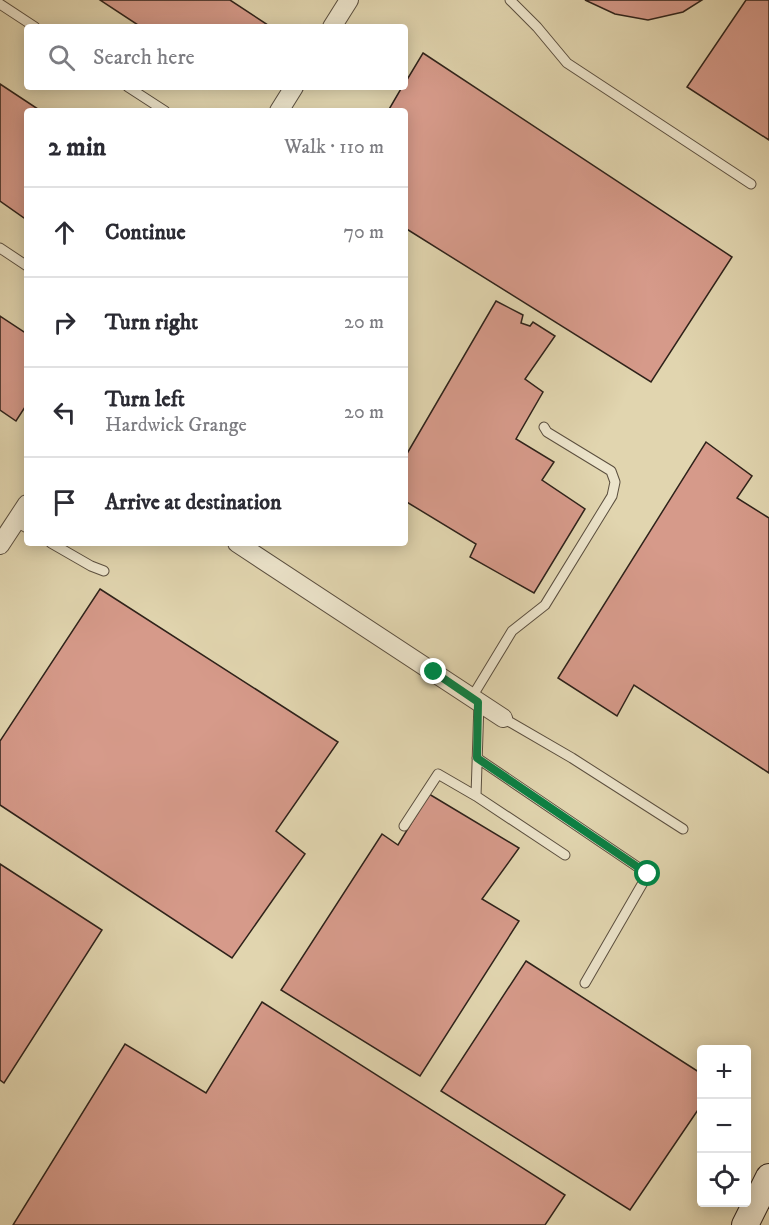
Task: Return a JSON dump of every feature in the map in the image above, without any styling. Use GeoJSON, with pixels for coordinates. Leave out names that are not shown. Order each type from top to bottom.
{"type":"FeatureCollection","features":[{"type":"Feature","properties":{"kind":"main road"},"geometry":{"type":"LineString","coordinates":[[745,1225],[769,1177]]}},
{"type":"Feature","properties":{"kind":"street"},"geometry":{"type":"LineString","coordinates":[[334,24],[349,0]]}},
{"type":"Feature","properties":{"kind":"street"},"geometry":{"type":"LineString","coordinates":[[281,108],[292,90]]}},
{"type":"Feature","properties":{"kind":"street"},"geometry":{"type":"LineString","coordinates":[[0,546],[21,525]]}},
{"type":"Feature","properties":{"kind":"street"},"geometry":{"type":"LineString","coordinates":[[247,546],[503,718]]}},
{"type":"Feature","properties":{"kind":"lane"},"geometry":{"type":"LineString","coordinates":[[510,0],[537,27],[567,63],[751,184]]}},
{"type":"Feature","properties":{"kind":"lane"},"geometry":{"type":"LineString","coordinates":[[0,4],[30,24]]}},
{"type":"Feature","properties":{"kind":"lane"},"geometry":{"type":"LineString","coordinates":[[133,90],[160,108]]}},
{"type":"Feature","properties":{"kind":"lane"},"geometry":{"type":"LineString","coordinates":[[0,248],[24,264]]}},
{"type":"Feature","properties":{"kind":"lane"},"geometry":{"type":"LineString","coordinates":[[476,796],[475,699],[512,631],[546,604],[612,496],[615,482],[611,471],[547,432],[544,427]]}},
{"type":"Feature","properties":{"kind":"lane"},"geometry":{"type":"LineString","coordinates":[[56,546],[104,572]]}},
{"type":"Feature","properties":{"kind":"lane"},"geometry":{"type":"LineString","coordinates":[[503,718],[563,752],[683,829]]}},
{"type":"Feature","properties":{"kind":"lane"},"geometry":{"type":"LineString","coordinates":[[477,758],[648,874],[585,983]]}},
{"type":"Feature","properties":{"kind":"lane"},"geometry":{"type":"LineString","coordinates":[[404,826],[438,774],[476,796],[565,855]]}},
{"type":"Feature","properties":{"kind":"building"},"geometry":{"type":"Polygon","coordinates":[[[100,0],[230,0],[266,24],[136,24],[100,0]]]}},
{"type":"Feature","properties":{"kind":"building"},"geometry":{"type":"Polygon","coordinates":[[[585,0],[702,0],[683,12],[648,20],[615,14],[585,0]]]}},
{"type":"Feature","properties":{"kind":"building"},"geometry":{"type":"Polygon","coordinates":[[[746,0],[769,0],[769,140],[687,87],[746,0]]]}},
{"type":"Feature","properties":{"kind":"building"},"geometry":{"type":"Polygon","coordinates":[[[423,53],[732,257],[651,382],[408,230],[408,108],[390,108],[400,90],[408,90],[408,78],[423,53]]]}},
{"type":"Feature","properties":{"kind":"building"},"geometry":{"type":"Polygon","coordinates":[[[0,84],[36,108],[24,108],[24,218],[0,201],[0,84]]]}},
{"type":"Feature","properties":{"kind":"building"},"geometry":{"type":"Polygon","coordinates":[[[496,301],[523,315],[521,323],[530,326],[533,322],[555,336],[525,379],[543,392],[516,439],[554,462],[542,480],[585,509],[534,593],[470,557],[476,544],[408,503],[408,452],[496,301]]]}},
{"type":"Feature","properties":{"kind":"building"},"geometry":{"type":"Polygon","coordinates":[[[0,316],[24,332],[24,409],[16,421],[0,410],[0,316]]]}},
{"type":"Feature","properties":{"kind":"building"},"geometry":{"type":"Polygon","coordinates":[[[706,442],[752,476],[737,498],[769,518],[769,773],[634,685],[617,716],[558,678],[706,442]]]}},
{"type":"Feature","properties":{"kind":"building"},"geometry":{"type":"Polygon","coordinates":[[[100,589],[338,742],[276,831],[305,854],[232,958],[0,805],[0,741],[100,589]]]}},
{"type":"Feature","properties":{"kind":"building"},"geometry":{"type":"Polygon","coordinates":[[[429,794],[519,848],[482,899],[519,921],[420,1076],[281,990],[382,834],[398,845],[429,794]]]}},
{"type":"Feature","properties":{"kind":"building"},"geometry":{"type":"Polygon","coordinates":[[[0,864],[102,930],[4,1083],[0,1080],[0,864]]]}},
{"type":"Feature","properties":{"kind":"building"},"geometry":{"type":"Polygon","coordinates":[[[526,961],[697,1071],[697,1111],[630,1210],[441,1091],[526,961]]]}},
{"type":"Feature","properties":{"kind":"building"},"geometry":{"type":"Polygon","coordinates":[[[262,1002],[565,1195],[545,1225],[13,1225],[125,1044],[206,1093],[262,1002]]]}},
{"type":"Feature","properties":{"kind":"route"},"geometry":{"type":"LineString","coordinates":[[434,672],[478,702],[477,758],[648,874]]}}]}
